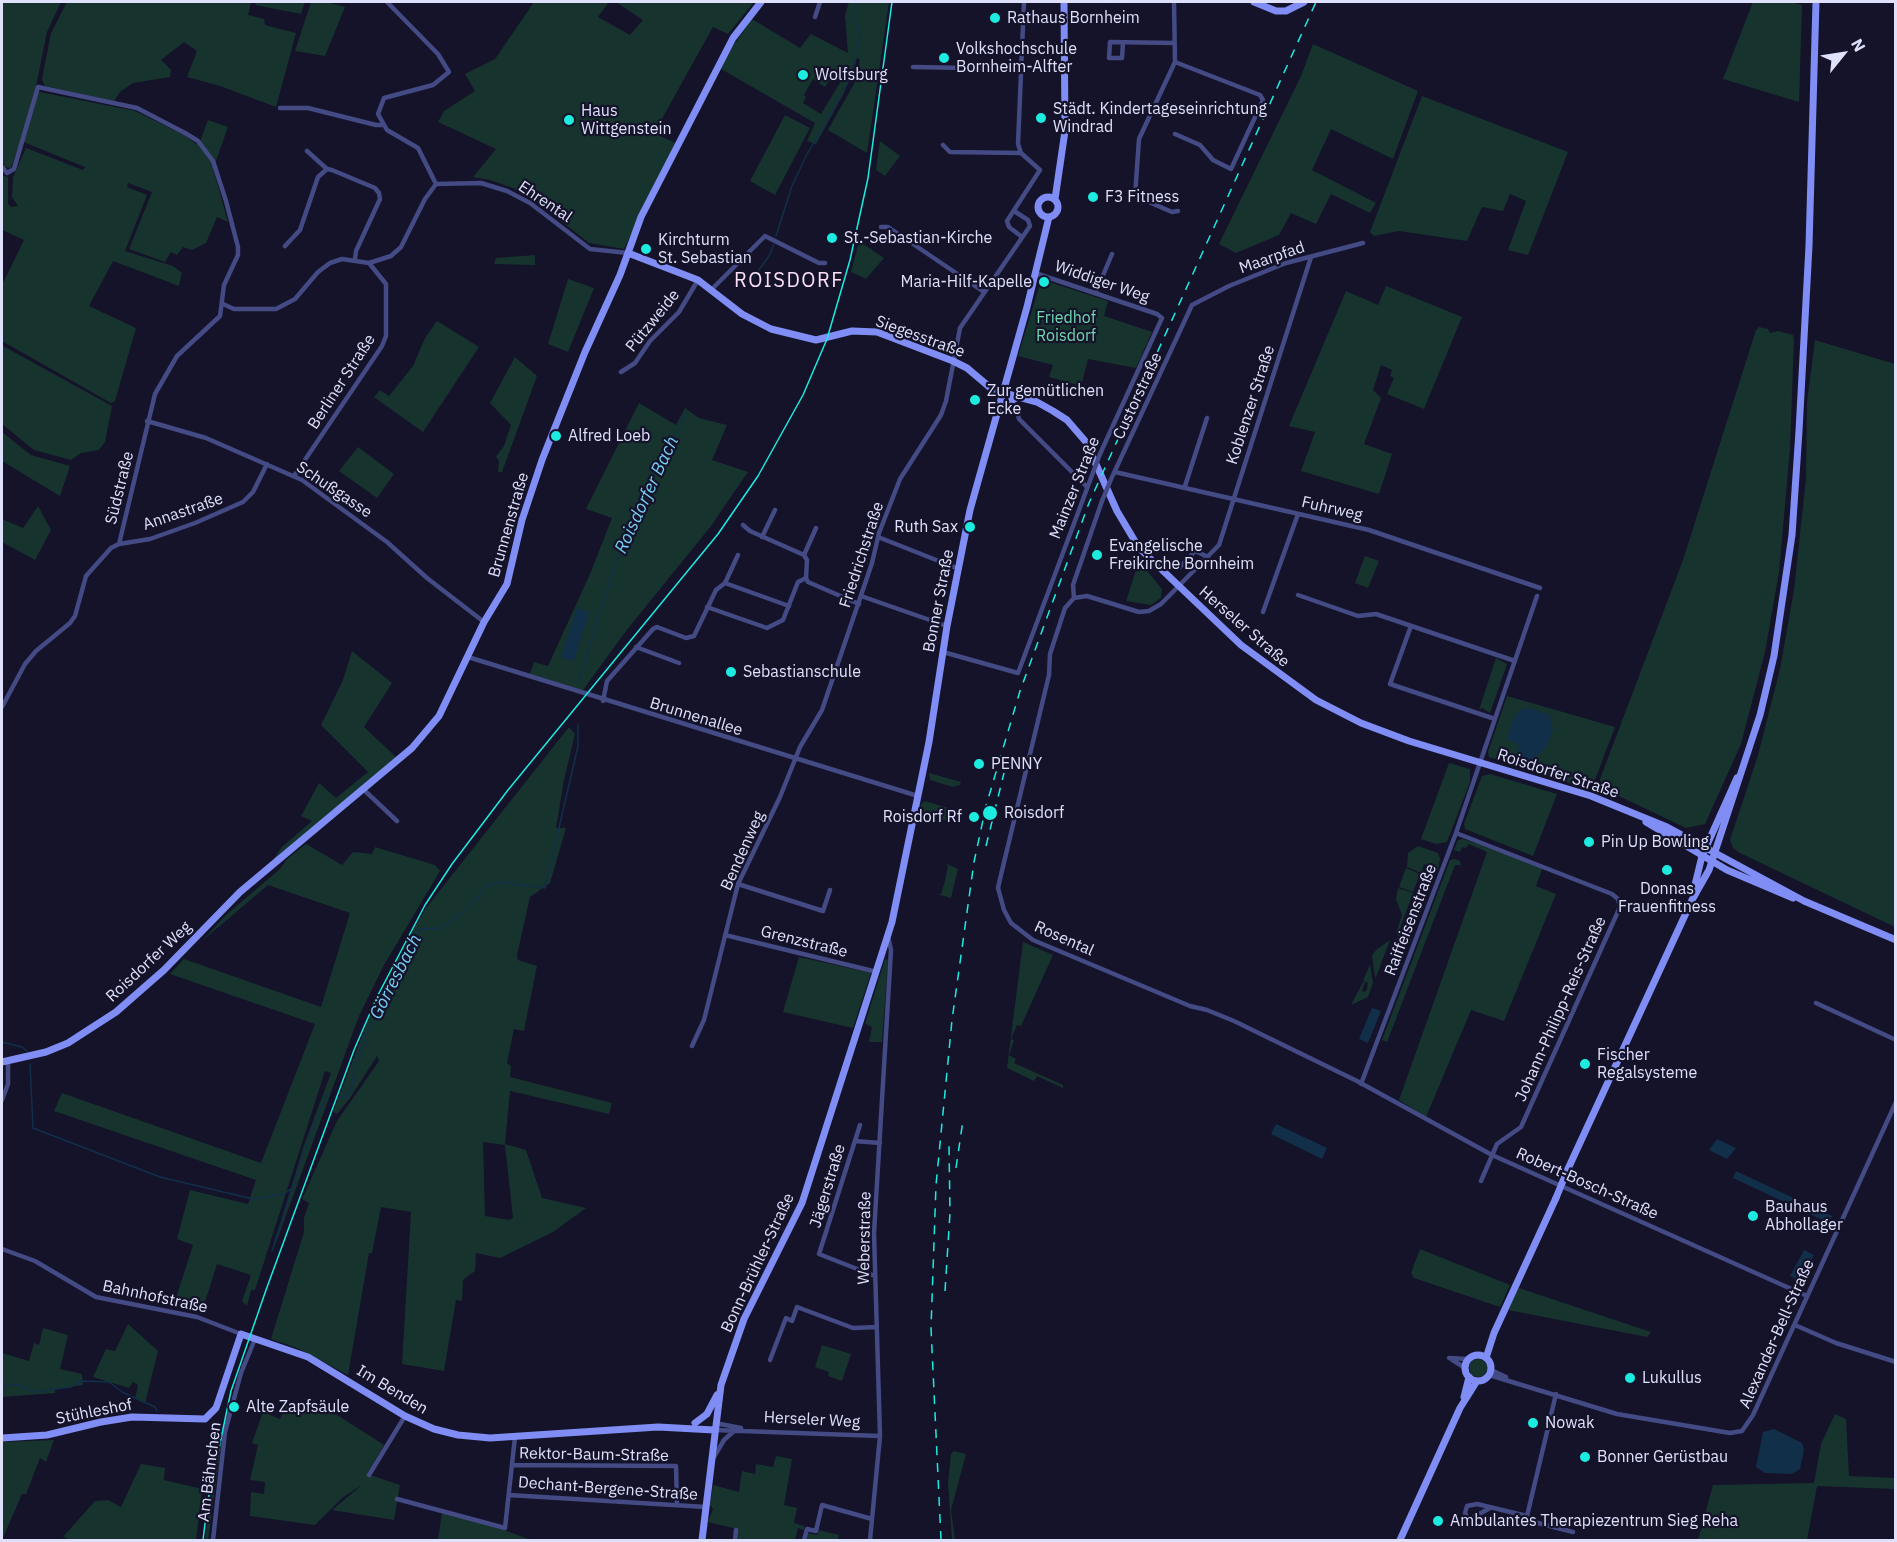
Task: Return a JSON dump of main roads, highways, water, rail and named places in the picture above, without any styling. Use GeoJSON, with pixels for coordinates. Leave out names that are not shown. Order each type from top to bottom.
{"type":"FeatureCollection","features":[{"type":"Feature","properties":{"kind":"water"},"geometry":{"type":"Polygon","coordinates":[[[577,608],[589,612],[574,661],[561,658],[577,608]]]}},
{"type":"Feature","properties":{"kind":"water"},"geometry":{"type":"Polygon","coordinates":[[[1530,708],[1549,715],[1553,729],[1547,746],[1529,764],[1521,763],[1516,758],[1519,745],[1507,739],[1512,721],[1520,710],[1530,708]]]}},
{"type":"Feature","properties":{"kind":"water"},"geometry":{"type":"Polygon","coordinates":[[[1372,1008],[1381,1011],[1368,1043],[1359,1039],[1372,1008]]]}},
{"type":"Feature","properties":{"kind":"water"},"geometry":{"type":"Polygon","coordinates":[[[1276,1124],[1327,1148],[1322,1159],[1271,1134],[1276,1124]]]}},
{"type":"Feature","properties":{"kind":"water"},"geometry":{"type":"Polygon","coordinates":[[[1717,1139],[1736,1148],[1727,1159],[1709,1150],[1717,1139]]]}},
{"type":"Feature","properties":{"kind":"water"},"geometry":{"type":"Polygon","coordinates":[[[1736,1171],[1832,1216],[1829,1223],[1733,1178],[1736,1171]]]}},
{"type":"Feature","properties":{"kind":"water"},"geometry":{"type":"Polygon","coordinates":[[[1804,1250],[1814,1255],[1800,1281],[1790,1276],[1804,1250]]]}},
{"type":"Feature","properties":{"kind":"water"},"geometry":{"type":"Polygon","coordinates":[[[1774,1429],[1802,1443],[1804,1450],[1800,1469],[1792,1474],[1765,1473],[1756,1467],[1763,1432],[1774,1429]]]}},
{"type":"Feature","properties":{"kind":"waterway","name":"Roisdorfer Bach"},"geometry":{"type":"LineString","coordinates":[[776,236],[792,186],[806,156],[853,74],[860,34],[853,19],[856,2]]}},
{"type":"Feature","properties":{"kind":"waterway","name":"Roisdorfer Bach"},"geometry":{"type":"LineString","coordinates":[[749,284],[769,256],[774,244]]}},
{"type":"Feature","properties":{"kind":"waterway","name":"Roisdorfer Bach"},"geometry":{"type":"LineString","coordinates":[[578,682],[622,544],[665,453],[687,413]]}},
{"type":"Feature","properties":{"kind":"waterway","name":"Görresbach"},"geometry":{"type":"LineString","coordinates":[[338,1098],[346,1097],[351,1089],[354,1071],[367,1034],[418,929],[442,928],[472,904],[487,885],[501,882],[545,888],[578,746],[578,725]]}},
{"type":"Feature","properties":{"kind":"waterway"},"geometry":{"type":"LineString","coordinates":[[2,1042],[22,1047],[27,1051]]}},
{"type":"Feature","properties":{"kind":"waterway"},"geometry":{"type":"LineString","coordinates":[[30,1064],[33,1128],[160,1177],[253,1199],[283,1194],[293,1188]]}},
{"type":"Feature","properties":{"kind":"waterway","name":"Görresbach"},"geometry":{"type":"LineString","coordinates":[[272,1251],[301,1159],[327,1094]]}},
{"type":"Feature","properties":{"kind":"waterway","name":"Görresbach"},"geometry":{"type":"LineString","coordinates":[[2,1387],[17,1384],[33,1392],[71,1387],[81,1381],[109,1382],[122,1392],[155,1407],[157,1411]]}},
{"type":"Feature","properties":{"kind":"tram line"},"geometry":{"type":"LineString","coordinates":[[207,1505],[231,1391],[266,1290],[354,1050],[377,997],[425,905],[452,864],[508,790],[718,534],[758,476],[803,395],[827,339],[850,260],[868,178],[892,2]]}},
{"type":"Feature","properties":{"kind":"tram line"},"geometry":{"type":"LineString","coordinates":[[203,1540],[208,1499]]}},
{"type":"Feature","properties":{"kind":"railway"},"geometry":{"type":"LineString","coordinates":[[941,1540],[931,1328],[936,1185],[952,1020],[974,862],[986,806],[1020,691],[1089,503],[1316,2]]}},
{"type":"Feature","properties":{"kind":"railway"},"geometry":{"type":"LineString","coordinates":[[986,846],[1004,773]]}},
{"type":"Feature","properties":{"kind":"railway"},"geometry":{"type":"LineString","coordinates":[[956,1168],[963,1120]]}},
{"type":"Feature","properties":{"kind":"railway"},"geometry":{"type":"LineString","coordinates":[[945,1291],[950,1213],[949,1145]]}},
{"type":"Feature","properties":{"kind":"place","name":"Rathaus Bornheim"},"geometry":{"type":"Point","coordinates":[995,18]}},
{"type":"Feature","properties":{"kind":"place","name":"Volkshochschule Bornheim-Alfter"},"geometry":{"type":"Point","coordinates":[944,58]}},
{"type":"Feature","properties":{"kind":"place","name":"Wolfsburg"},"geometry":{"type":"Point","coordinates":[803,75]}},
{"type":"Feature","properties":{"kind":"place","name":"Städt. Kindertageseinrichtung Windrad"},"geometry":{"type":"Point","coordinates":[1041,118]}},
{"type":"Feature","properties":{"kind":"place","name":"Haus Wittgenstein"},"geometry":{"type":"Point","coordinates":[569,120]}},
{"type":"Feature","properties":{"kind":"place","name":"F3 Fitness"},"geometry":{"type":"Point","coordinates":[1093,197]}},
{"type":"Feature","properties":{"kind":"place","name":"St.-Sebastian-Kirche"},"geometry":{"type":"Point","coordinates":[832,238]}},
{"type":"Feature","properties":{"kind":"place","name":"Kirchturm St. Sebastian"},"geometry":{"type":"Point","coordinates":[646,249]}},
{"type":"Feature","properties":{"kind":"place","name":"Maria-Hilf-Kapelle"},"geometry":{"type":"Point","coordinates":[1044,282]}},
{"type":"Feature","properties":{"kind":"place","name":"Zur gemütlichen Ecke"},"geometry":{"type":"Point","coordinates":[975,400]}},
{"type":"Feature","properties":{"kind":"place","name":"Alfred Loeb"},"geometry":{"type":"Point","coordinates":[556,436]}},
{"type":"Feature","properties":{"kind":"place","name":"Ruth Sax"},"geometry":{"type":"Point","coordinates":[970,527]}},
{"type":"Feature","properties":{"kind":"place","name":"Evangelische Freikirche Bornheim"},"geometry":{"type":"Point","coordinates":[1097,555]}},
{"type":"Feature","properties":{"kind":"place","name":"Sebastianschule"},"geometry":{"type":"Point","coordinates":[731,672]}},
{"type":"Feature","properties":{"kind":"place","name":"PENNY"},"geometry":{"type":"Point","coordinates":[979,764]}},
{"type":"Feature","properties":{"kind":"place","name":"Roisdorf"},"geometry":{"type":"Point","coordinates":[990,813]}},
{"type":"Feature","properties":{"kind":"place","name":"Roisdorf Rf"},"geometry":{"type":"Point","coordinates":[974,817]}},
{"type":"Feature","properties":{"kind":"place","name":"Pin Up Bowling"},"geometry":{"type":"Point","coordinates":[1589,842]}},
{"type":"Feature","properties":{"kind":"place","name":"Donnas Frauenfitness"},"geometry":{"type":"Point","coordinates":[1667,870]}},
{"type":"Feature","properties":{"kind":"place","name":"Fischer Regalsysteme"},"geometry":{"type":"Point","coordinates":[1585,1064]}},
{"type":"Feature","properties":{"kind":"place","name":"Bauhaus Abhollager"},"geometry":{"type":"Point","coordinates":[1753,1216]}},
{"type":"Feature","properties":{"kind":"place","name":"Lukullus"},"geometry":{"type":"Point","coordinates":[1630,1378]}},
{"type":"Feature","properties":{"kind":"place","name":"Alte Zapfsäule"},"geometry":{"type":"Point","coordinates":[234,1407]}},
{"type":"Feature","properties":{"kind":"place","name":"Nowak"},"geometry":{"type":"Point","coordinates":[1533,1423]}},
{"type":"Feature","properties":{"kind":"place","name":"Bonner Gerüstbau"},"geometry":{"type":"Point","coordinates":[1585,1457]}},
{"type":"Feature","properties":{"kind":"place","name":"Ambulantes Therapiezentrum Sieg Reha"},"geometry":{"type":"Point","coordinates":[1438,1521]}},
{"type":"Feature","properties":{"kind":"district","name":"ROISDORF"},"geometry":{"type":"Point","coordinates":[789,281]}},
{"type":"Feature","properties":{"kind":"park label","name":"Friedhof Roisdorf"},"geometry":{"type":"Point","coordinates":[1066,327]}}]}
